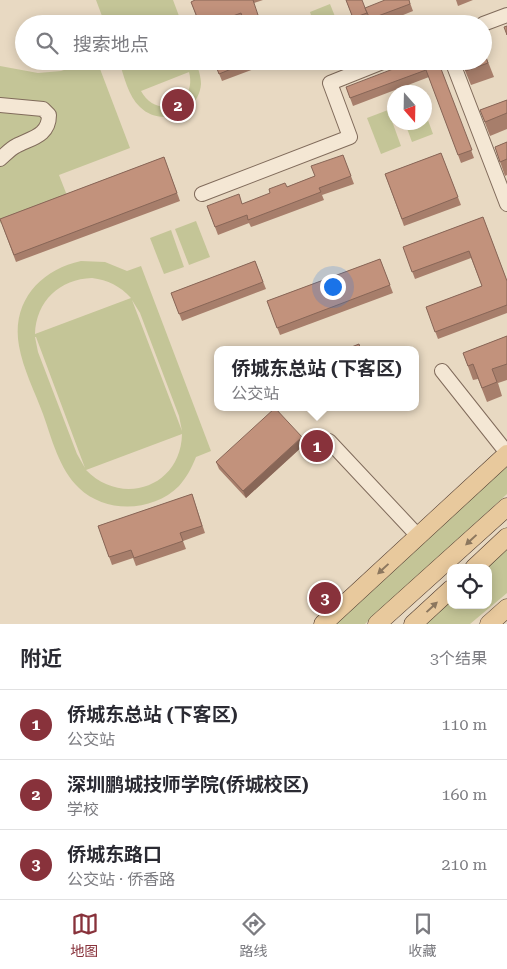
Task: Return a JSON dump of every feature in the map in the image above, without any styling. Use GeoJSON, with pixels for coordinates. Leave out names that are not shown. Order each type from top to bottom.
{"type":"FeatureCollection","features":[{"type":"Feature","properties":{"kind":"main road"},"geometry":{"type":"LineString","coordinates":[[323,624],[507,453]]}},
{"type":"Feature","properties":{"kind":"main road"},"geometry":{"type":"LineString","coordinates":[[377,624],[507,507]]}},
{"type":"Feature","properties":{"kind":"main road"},"geometry":{"type":"LineString","coordinates":[[478,564],[507,537]]}},
{"type":"Feature","properties":{"kind":"main road"},"geometry":{"type":"LineString","coordinates":[[413,624],[447,593]]}},
{"type":"Feature","properties":{"kind":"main road"},"geometry":{"type":"LineString","coordinates":[[490,624],[507,608]]}},
{"type":"Feature","properties":{"kind":"street"},"geometry":{"type":"LineString","coordinates":[[492,21],[507,15]]}},
{"type":"Feature","properties":{"kind":"street"},"geometry":{"type":"LineString","coordinates":[[202,194],[350,137],[330,83],[363,70]]}},
{"type":"Feature","properties":{"kind":"street"},"geometry":{"type":"LineString","coordinates":[[455,70],[507,204]]}},
{"type":"Feature","properties":{"kind":"street"},"geometry":{"type":"LineString","coordinates":[[0,105],[43,109],[49,115],[49,124],[44,131],[14,147],[0,159]]}},
{"type":"Feature","properties":{"kind":"street"},"geometry":{"type":"LineString","coordinates":[[442,371],[507,453]]}},
{"type":"Feature","properties":{"kind":"street"},"geometry":{"type":"LineString","coordinates":[[329,441],[418,536]]}},
{"type":"Feature","properties":{"kind":"green space"},"geometry":{"type":"Polygon","coordinates":[[[96,0],[173,0],[179,15],[102,15],[96,0]]]}},
{"type":"Feature","properties":{"kind":"green space"},"geometry":{"type":"Polygon","coordinates":[[[330,4],[334,15],[311,15],[310,12],[330,4]]]}},
{"type":"Feature","properties":{"kind":"green space"},"geometry":{"type":"Polygon","coordinates":[[[0,66],[38,73],[100,70],[130,148],[59,175],[68,198],[0,223],[0,66]]]}},
{"type":"Feature","properties":{"kind":"green space"},"geometry":{"type":"Polygon","coordinates":[[[122,70],[199,70],[201,81],[199,94],[194,103],[186,110],[168,117],[149,113],[140,107],[132,97],[122,70]],[[189,72],[141,91],[148,100],[166,107],[182,100],[188,93],[190,83],[189,72]]]}},
{"type":"Feature","properties":{"kind":"green space"},"geometry":{"type":"Polygon","coordinates":[[[387,110],[387,130],[395,130],[401,146],[381,154],[367,118],[387,110]]]}},
{"type":"Feature","properties":{"kind":"green space"},"geometry":{"type":"Polygon","coordinates":[[[408,130],[432,130],[433,134],[412,142],[408,130]]]}},
{"type":"Feature","properties":{"kind":"green space"},"geometry":{"type":"Polygon","coordinates":[[[196,221],[210,257],[189,265],[175,229],[196,221]]]}},
{"type":"Feature","properties":{"kind":"green space"},"geometry":{"type":"Polygon","coordinates":[[[171,230],[184,267],[164,274],[150,238],[171,230]]]}},
{"type":"Feature","properties":{"kind":"green space"},"geometry":{"type":"Polygon","coordinates":[[[81,261],[105,262],[127,271],[141,266],[211,451],[196,457],[189,472],[179,486],[168,495],[156,501],[143,505],[116,506],[90,496],[79,488],[66,472],[53,443],[23,363],[18,330],[24,302],[32,290],[41,280],[66,265],[81,261]],[[92,278],[80,279],[60,287],[45,302],[36,322],[35,334],[131,298],[123,290],[103,280],[92,278]],[[132,300],[182,431],[179,416],[140,313],[132,300]],[[35,337],[38,352],[77,454],[85,468],[35,337]],[[182,434],[86,470],[100,481],[116,487],[132,489],[147,486],[161,478],[172,467],[179,452],[182,434]]]}},
{"type":"Feature","properties":{"kind":"green space"},"geometry":{"type":"Polygon","coordinates":[[[507,459],[507,494],[365,624],[325,624],[507,459]]]}},
{"type":"Feature","properties":{"kind":"green space"},"geometry":{"type":"Polygon","coordinates":[[[507,545],[507,593],[492,606],[492,564],[486,564],[507,545]]]}},
{"type":"Feature","properties":{"kind":"green space"},"geometry":{"type":"Polygon","coordinates":[[[447,601],[447,609],[488,609],[470,624],[421,624],[447,601]]]}},
{"type":"Feature","properties":{"kind":"building"},"geometry":{"type":"Polygon","coordinates":[[[195,0],[253,0],[258,15],[242,15],[241,13],[236,15],[196,15],[191,2],[195,0]]]}},
{"type":"Feature","properties":{"kind":"building"},"geometry":{"type":"Polygon","coordinates":[[[346,0],[362,0],[367,13],[352,15],[346,0]]]}},
{"type":"Feature","properties":{"kind":"building"},"geometry":{"type":"Polygon","coordinates":[[[385,0],[409,0],[410,4],[381,15],[368,15],[365,8],[385,0]]]}},
{"type":"Feature","properties":{"kind":"building"},"geometry":{"type":"Polygon","coordinates":[[[217,70],[229,70],[219,74],[217,70]]]}},
{"type":"Feature","properties":{"kind":"building"},"geometry":{"type":"Polygon","coordinates":[[[390,70],[426,70],[350,98],[346,87],[390,70]]]}},
{"type":"Feature","properties":{"kind":"building"},"geometry":{"type":"Polygon","coordinates":[[[426,70],[441,70],[472,150],[458,155],[426,70]]]}},
{"type":"Feature","properties":{"kind":"building"},"geometry":{"type":"Polygon","coordinates":[[[507,100],[507,113],[485,122],[480,110],[507,100]]]}},
{"type":"Feature","properties":{"kind":"building"},"geometry":{"type":"Polygon","coordinates":[[[507,142],[507,159],[500,162],[495,147],[507,142]]]}},
{"type":"Feature","properties":{"kind":"building"},"geometry":{"type":"Polygon","coordinates":[[[441,153],[458,197],[402,219],[385,174],[441,153]]]}},
{"type":"Feature","properties":{"kind":"building"},"geometry":{"type":"Polygon","coordinates":[[[343,155],[351,176],[319,188],[321,192],[248,220],[247,215],[215,227],[207,206],[239,194],[242,204],[270,193],[269,189],[285,183],[287,187],[315,176],[311,166],[343,155]]]}},
{"type":"Feature","properties":{"kind":"building"},"geometry":{"type":"Polygon","coordinates":[[[164,157],[177,193],[14,255],[0,219],[164,157]]]}},
{"type":"Feature","properties":{"kind":"building"},"geometry":{"type":"Polygon","coordinates":[[[483,217],[507,281],[507,305],[435,332],[426,307],[482,286],[469,251],[412,272],[403,247],[483,217]]]}},
{"type":"Feature","properties":{"kind":"building"},"geometry":{"type":"Polygon","coordinates":[[[380,259],[390,285],[277,328],[267,301],[380,259]]]}},
{"type":"Feature","properties":{"kind":"building"},"geometry":{"type":"Polygon","coordinates":[[[255,261],[263,282],[179,314],[171,293],[255,261]]]}},
{"type":"Feature","properties":{"kind":"building"},"geometry":{"type":"Polygon","coordinates":[[[507,336],[507,364],[492,369],[497,382],[482,388],[473,364],[468,366],[463,353],[507,336]]]}},
{"type":"Feature","properties":{"kind":"building"},"geometry":{"type":"Polygon","coordinates":[[[272,411],[278,411],[302,437],[243,491],[216,462],[272,411]]]}},
{"type":"Feature","properties":{"kind":"building"},"geometry":{"type":"Polygon","coordinates":[[[192,494],[202,526],[180,533],[183,541],[134,558],[131,550],[109,557],[98,526],[192,494]]]}},
{"type":"Feature","properties":{"kind":"place","name":"深圳鹏城技师学院(侨城校区)"},"geometry":{"type":"Point","coordinates":[178,105]}},
{"type":"Feature","properties":{"kind":"place","name":"侨城东总站 (下客区)"},"geometry":{"type":"Point","coordinates":[317,446]}},
{"type":"Feature","properties":{"kind":"place","name":"侨城东路口"},"geometry":{"type":"Point","coordinates":[325,598]}}]}
